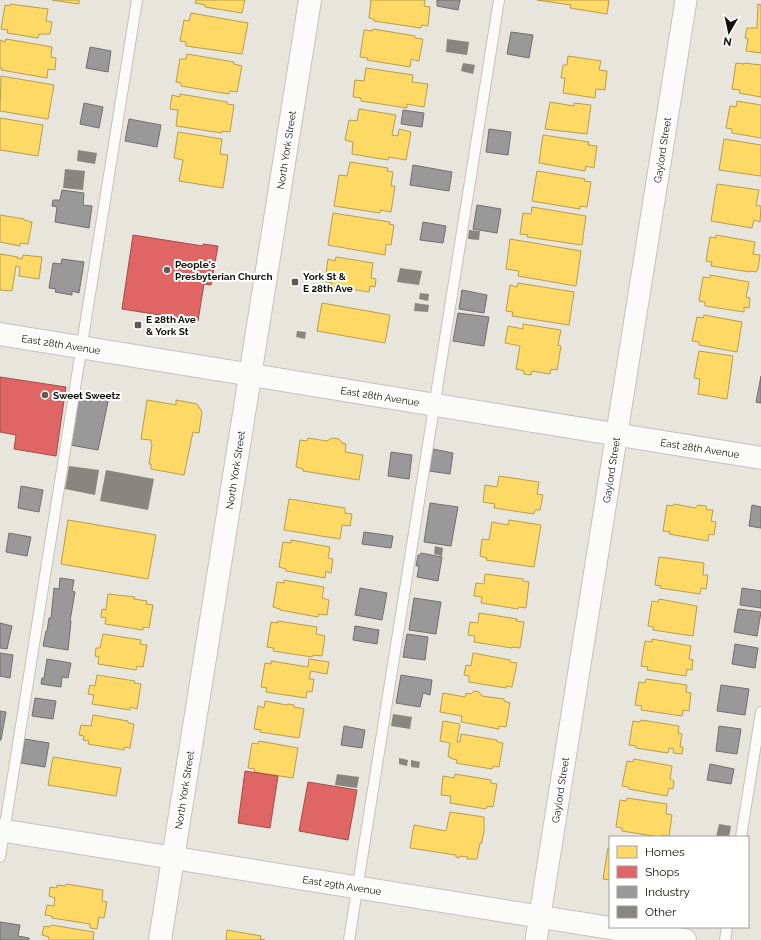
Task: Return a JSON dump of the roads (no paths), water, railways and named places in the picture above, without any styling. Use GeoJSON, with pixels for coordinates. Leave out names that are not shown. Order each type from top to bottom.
{"type":"FeatureCollection","features":[{"type":"Feature","properties":{"kind":"street","name":"North York Street"},"geometry":{"type":"LineString","coordinates":[[160,940],[310,0]]}},
{"type":"Feature","properties":{"kind":"street","name":"Gaylord Street"},"geometry":{"type":"LineString","coordinates":[[536,940],[686,0]]}},
{"type":"Feature","properties":{"kind":"street","name":"East 28th Avenue"},"geometry":{"type":"LineString","coordinates":[[0,334],[761,458]]}},
{"type":"Feature","properties":{"kind":"street","name":"East 29th Avenue"},"geometry":{"type":"LineString","coordinates":[[2,830],[609,928]]}},
{"type":"Feature","properties":{"kind":"street","name":"East 29th Avenue"},"geometry":{"type":"LineString","coordinates":[[609,928],[685,940]]}},
{"type":"Feature","properties":{"kind":"lane"},"geometry":{"type":"LineString","coordinates":[[0,857],[2,830],[137,0]]}},
{"type":"Feature","properties":{"kind":"lane"},"geometry":{"type":"LineString","coordinates":[[349,940],[499,0]]}},
{"type":"Feature","properties":{"kind":"lane"},"geometry":{"type":"LineString","coordinates":[[741,836],[761,712]]}},
{"type":"Feature","properties":{"kind":"lane"},"geometry":{"type":"LineString","coordinates":[[725,940],[727,928]]}},
{"type":"Feature","properties":{"kind":"place","name":"People's Presbyterian Church"},"geometry":{"type":"Point","coordinates":[167,270]}},
{"type":"Feature","properties":{"kind":"place","name":"York St & E 28th Ave"},"geometry":{"type":"Point","coordinates":[295,282]}},
{"type":"Feature","properties":{"kind":"place","name":"E 28th Ave & York St"},"geometry":{"type":"Point","coordinates":[138,325]}},
{"type":"Feature","properties":{"kind":"place","name":"Sweet Sweetz"},"geometry":{"type":"Point","coordinates":[45,395]}}]}
